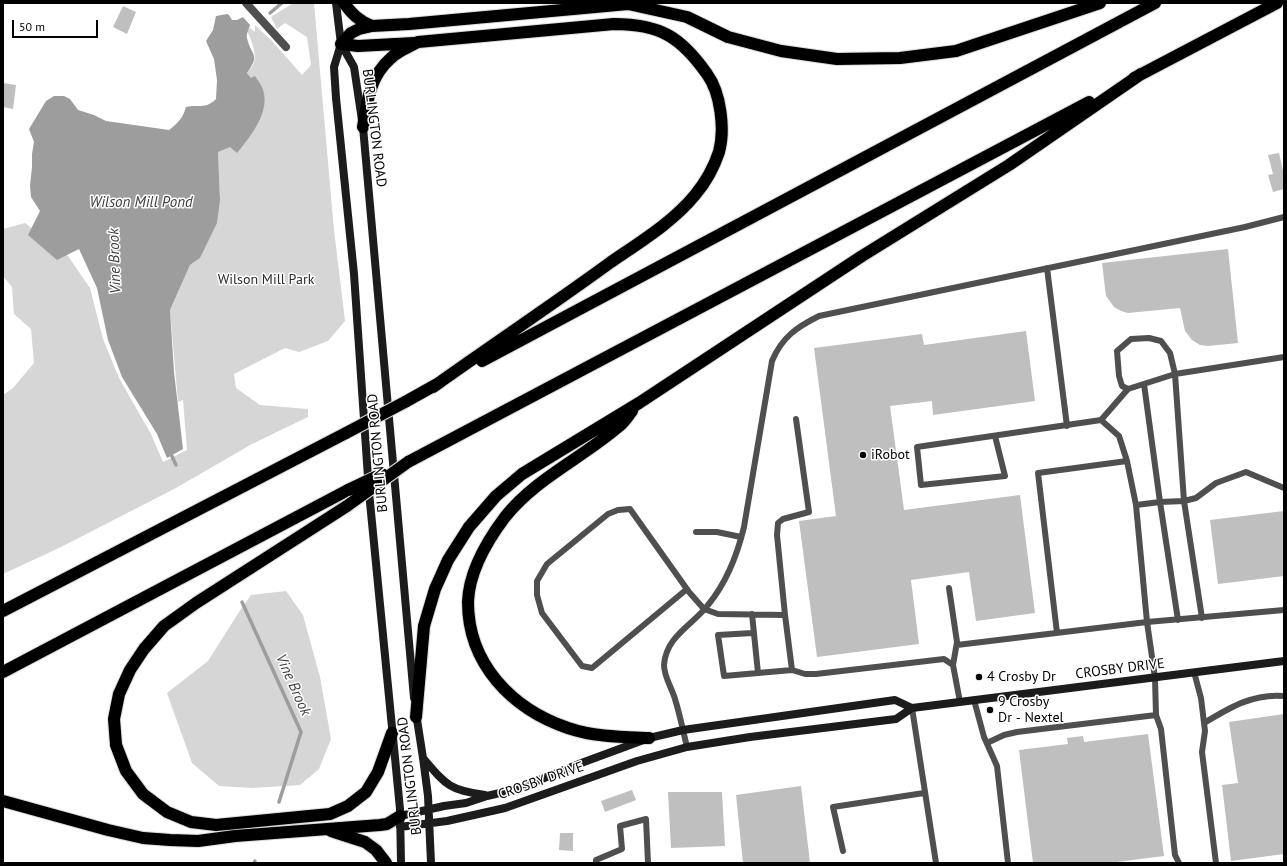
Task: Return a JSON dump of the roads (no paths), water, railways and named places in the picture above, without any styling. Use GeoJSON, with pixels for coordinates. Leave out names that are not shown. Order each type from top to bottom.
{"type":"FeatureCollection","features":[{"type":"Feature","properties":{"kind":"highway"},"geometry":{"type":"LineString","coordinates":[[344,3],[350,12],[361,21],[372,26]]}},
{"type":"Feature","properties":{"kind":"highway"},"geometry":{"type":"LineString","coordinates":[[341,44],[351,33],[359,29],[372,26],[628,4],[687,17],[728,37],[781,51],[837,59],[900,58],[956,51],[1100,3]]}},
{"type":"Feature","properties":{"kind":"highway"},"geometry":{"type":"LineString","coordinates":[[3,611],[405,402],[1156,3]]}},
{"type":"Feature","properties":{"kind":"highway"},"geometry":{"type":"LineString","coordinates":[[3,672],[348,490],[408,462],[1277,3]]}},
{"type":"Feature","properties":{"kind":"highway"},"geometry":{"type":"LineString","coordinates":[[341,44],[358,46],[418,42],[614,24],[633,24],[652,28],[677,40],[694,55],[710,78],[719,101],[722,127],[718,152],[708,176],[695,195],[669,220],[590,278],[433,387]]}},
{"type":"Feature","properties":{"kind":"highway"},"geometry":{"type":"LineString","coordinates":[[363,127],[368,95],[378,71],[392,57],[418,42]]}},
{"type":"Feature","properties":{"kind":"highway"},"geometry":{"type":"LineString","coordinates":[[416,717],[424,626],[435,589],[448,560],[469,527],[496,496],[522,474],[639,404],[862,256],[1009,164],[1141,74]]}},
{"type":"Feature","properties":{"kind":"highway"},"geometry":{"type":"LineString","coordinates":[[639,404],[619,426],[524,497],[506,516],[488,541],[478,561],[471,582],[468,601],[470,624],[475,644],[484,664],[497,683],[518,703],[544,718],[569,728],[590,733],[649,738]]}},
{"type":"Feature","properties":{"kind":"highway"},"geometry":{"type":"LineString","coordinates":[[392,733],[378,772],[366,792],[348,806],[330,814],[216,825],[191,822],[167,812],[143,794],[126,772],[116,745],[114,719],[119,694],[130,670],[144,649],[164,626],[196,603],[347,506],[408,462]]}},
{"type":"Feature","properties":{"kind":"highway"},"geometry":{"type":"LineString","coordinates":[[3,800],[122,833],[143,838],[170,840],[198,841],[235,836],[387,824],[400,821]]}},
{"type":"Feature","properties":{"kind":"highway"},"geometry":{"type":"LineString","coordinates":[[325,829],[365,842],[376,850],[386,863]]}},
{"type":"Feature","properties":{"kind":"main road","name":"BURLINGTON ROAD"},"geometry":{"type":"LineString","coordinates":[[336,3],[341,44],[354,67],[363,127],[409,652],[416,717],[429,809],[431,863]]}},
{"type":"Feature","properties":{"kind":"main road","name":"BURLINGTON ROAD"},"geometry":{"type":"LineString","coordinates":[[341,44],[334,67],[336,98],[354,274],[370,492],[400,821],[401,863]]}},
{"type":"Feature","properties":{"kind":"main road","name":"CROSBY DRIVE"},"geometry":{"type":"LineString","coordinates":[[400,821],[430,823],[505,808],[636,761],[687,747],[750,736],[896,718],[912,708],[1284,661]]}},
{"type":"Feature","properties":{"kind":"main road","name":"CROSBY DRIVE"},"geometry":{"type":"LineString","coordinates":[[400,821],[429,809],[466,803],[517,789],[649,738],[683,730],[895,700],[912,708]]}},
{"type":"Feature","properties":{"kind":"main road"},"geometry":{"type":"LineString","coordinates":[[423,758],[448,785],[464,792],[488,796]]}},
{"type":"Feature","properties":{"kind":"street"},"geometry":{"type":"LineString","coordinates":[[246,3],[286,47]]}},
{"type":"Feature","properties":{"kind":"lane"},"geometry":{"type":"LineString","coordinates":[[687,747],[675,699],[666,675],[664,666],[666,656],[674,639],[704,609],[727,577],[738,551],[772,361],[779,345],[786,338],[800,326],[819,316],[1245,227],[1284,217]]}},
{"type":"Feature","properties":{"kind":"lane"},"geometry":{"type":"LineString","coordinates":[[1047,268],[1067,426]]}},
{"type":"Feature","properties":{"kind":"lane"},"geometry":{"type":"LineString","coordinates":[[1128,389],[1122,386],[1119,376],[1117,351],[1131,338],[1149,338],[1161,341],[1170,353],[1175,374],[1184,501],[1202,618]]}},
{"type":"Feature","properties":{"kind":"lane"},"geometry":{"type":"LineString","coordinates":[[995,436],[1005,476],[922,485],[917,447],[1101,420],[1128,389],[1175,374],[1284,357]]}},
{"type":"Feature","properties":{"kind":"lane"},"geometry":{"type":"LineString","coordinates":[[1144,384],[1178,620]]}},
{"type":"Feature","properties":{"kind":"lane"},"geometry":{"type":"LineString","coordinates":[[792,670],[777,535],[778,523],[783,518],[809,512],[796,419]]}},
{"type":"Feature","properties":{"kind":"lane"},"geometry":{"type":"LineString","coordinates":[[1101,420],[1120,436],[1128,461],[1136,505],[1147,622],[1155,678],[1156,715],[1161,729],[1175,855],[1178,863]]}},
{"type":"Feature","properties":{"kind":"lane"},"geometry":{"type":"LineString","coordinates":[[1057,633],[1038,473],[1128,461]]}},
{"type":"Feature","properties":{"kind":"lane"},"geometry":{"type":"LineString","coordinates":[[1136,505],[1184,501],[1196,498],[1216,483],[1246,472],[1284,488]]}},
{"type":"Feature","properties":{"kind":"lane"},"geometry":{"type":"LineString","coordinates":[[687,589],[592,668],[582,666],[542,613],[537,595],[536,581],[547,564],[608,514],[618,510],[630,509],[687,589],[704,609],[718,614],[785,615]]}},
{"type":"Feature","properties":{"kind":"lane"},"geometry":{"type":"LineString","coordinates":[[696,532],[717,532],[741,538]]}},
{"type":"Feature","properties":{"kind":"lane"},"geometry":{"type":"LineString","coordinates":[[949,588],[957,645],[953,665],[960,702]]}},
{"type":"Feature","properties":{"kind":"lane"},"geometry":{"type":"LineString","coordinates":[[957,645],[1147,622],[1284,610]]}},
{"type":"Feature","properties":{"kind":"lane"},"geometry":{"type":"LineString","coordinates":[[752,614],[758,673]]}},
{"type":"Feature","properties":{"kind":"lane"},"geometry":{"type":"LineString","coordinates":[[753,633],[718,635],[724,676],[792,670],[805,674],[816,674],[944,659],[953,665]]}},
{"type":"Feature","properties":{"kind":"lane"},"geometry":{"type":"LineString","coordinates":[[1194,672],[1201,698],[1205,731],[1202,752],[1216,863]]}},
{"type":"Feature","properties":{"kind":"lane"},"geometry":{"type":"LineString","coordinates":[[1204,723],[1227,709],[1246,700],[1266,696],[1284,696]]}},
{"type":"Feature","properties":{"kind":"lane"},"geometry":{"type":"LineString","coordinates":[[974,700],[987,743],[997,766],[1008,863]]}},
{"type":"Feature","properties":{"kind":"lane"},"geometry":{"type":"LineString","coordinates":[[912,708],[936,863]]}},
{"type":"Feature","properties":{"kind":"lane"},"geometry":{"type":"LineString","coordinates":[[987,743],[1004,735],[1017,732],[1156,715]]}},
{"type":"Feature","properties":{"kind":"lane"},"geometry":{"type":"LineString","coordinates":[[843,851],[833,807],[924,792]]}},
{"type":"Feature","properties":{"kind":"lane"},"geometry":{"type":"LineString","coordinates":[[596,863],[596,860],[622,849],[620,826],[646,818],[648,863]]}},
{"type":"Feature","properties":{"kind":"water","name":"Wilson Mill Pond"},"geometry":{"type":"Polygon","coordinates":[[[227,14],[232,20],[237,20],[243,17],[250,25],[247,36],[254,58],[247,73],[251,78],[255,76],[262,87],[264,105],[262,114],[254,131],[237,153],[230,147],[218,152],[220,200],[217,223],[200,258],[190,265],[170,310],[174,372],[183,449],[167,458],[157,434],[122,377],[108,340],[97,288],[79,249],[57,260],[28,235],[40,211],[31,197],[30,186],[34,142],[29,129],[46,101],[54,96],[64,96],[70,99],[78,110],[106,121],[169,130],[180,120],[186,107],[205,106],[216,99],[217,80],[214,59],[206,41],[213,30],[216,16],[227,14]]]}},
{"type":"Feature","properties":{"kind":"waterway","name":"Vine Brook"},"geometry":{"type":"LineString","coordinates":[[270,13],[282,3]]}},
{"type":"Feature","properties":{"kind":"waterway","name":"Vine Brook"},"geometry":{"type":"LineString","coordinates":[[170,452],[176,465]]}},
{"type":"Feature","properties":{"kind":"waterway","name":"Vine Brook"},"geometry":{"type":"LineString","coordinates":[[242,602],[301,732],[279,802]]}},
{"type":"Feature","properties":{"kind":"place","name":"iRobot"},"geometry":{"type":"Point","coordinates":[863,455]}},
{"type":"Feature","properties":{"kind":"place","name":"4 Crosby Dr"},"geometry":{"type":"Point","coordinates":[979,677]}},
{"type":"Feature","properties":{"kind":"place","name":"9 Crosby Dr - Nextel"},"geometry":{"type":"Point","coordinates":[990,710]}},
{"type":"Feature","properties":{"kind":"park label","name":"Wilson Mill Park"},"geometry":{"type":"Point","coordinates":[266,280]}}]}
